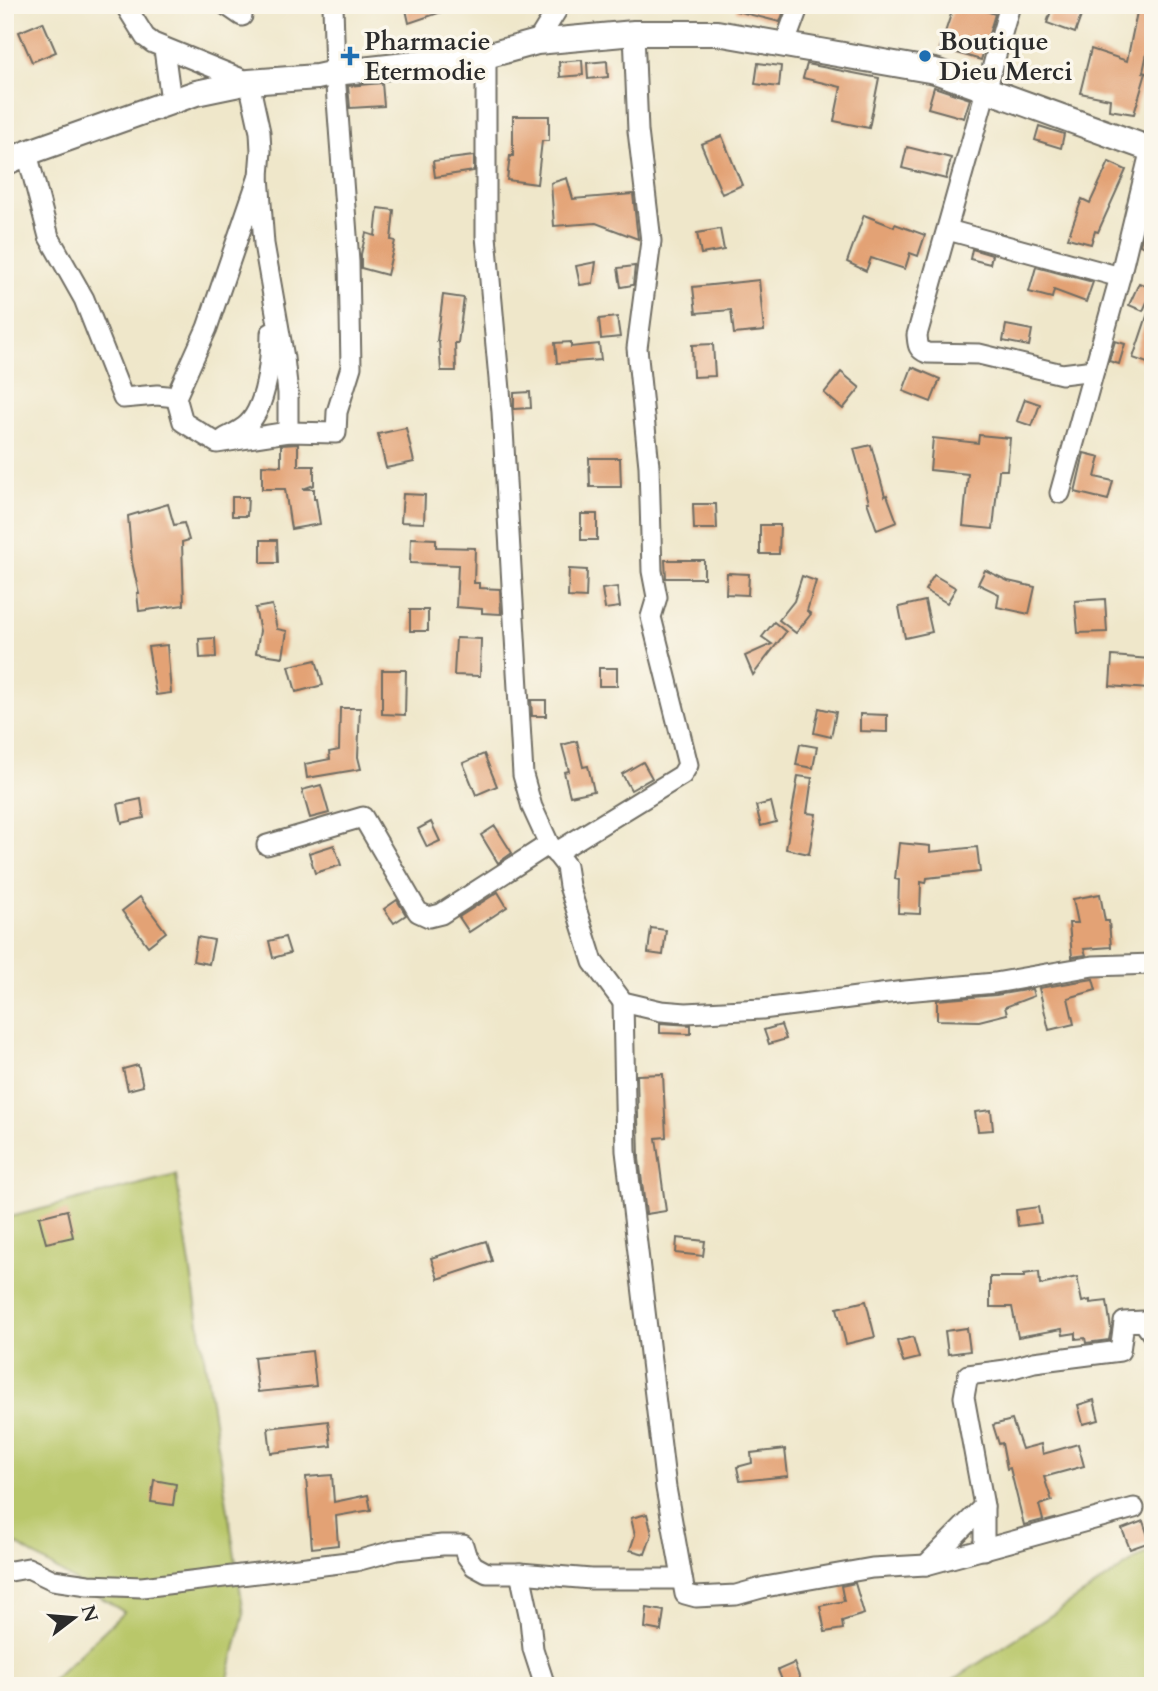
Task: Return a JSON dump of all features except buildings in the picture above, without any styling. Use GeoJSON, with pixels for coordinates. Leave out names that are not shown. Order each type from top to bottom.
{"type":"FeatureCollection","features":[{"type":"Feature","properties":{"kind":"street"},"geometry":{"type":"LineString","coordinates":[[259,176],[206,328],[176,397],[183,422],[217,443],[288,432],[336,433],[337,412],[351,367],[349,262],[335,73],[333,5]]}},
{"type":"Feature","properties":{"kind":"street"},"geometry":{"type":"LineString","coordinates":[[537,42],[560,5]]}},
{"type":"Feature","properties":{"kind":"street"},"geometry":{"type":"LineString","coordinates":[[785,43],[799,5]]}},
{"type":"Feature","properties":{"kind":"street"},"geometry":{"type":"LineString","coordinates":[[1010,5],[917,335],[918,345],[921,351],[927,353],[979,354],[1062,374],[1094,370]]}},
{"type":"Feature","properties":{"kind":"street"},"geometry":{"type":"LineString","coordinates":[[126,6],[145,37],[164,48],[249,82]]}},
{"type":"Feature","properties":{"kind":"street"},"geometry":{"type":"LineString","coordinates":[[267,845],[363,817],[418,912],[429,917],[441,914],[682,775],[688,765],[651,617],[657,597],[652,571],[649,466],[637,348],[651,241],[638,131],[634,33]]}},
{"type":"Feature","properties":{"kind":"street"},"geometry":{"type":"LineString","coordinates":[[176,397],[157,395],[123,398],[84,299],[48,237],[16,158],[196,93],[249,82],[317,77],[486,56],[537,42],[634,33],[717,33],[909,65],[1152,146],[1120,277],[1060,493]]}},
{"type":"Feature","properties":{"kind":"street"},"geometry":{"type":"LineString","coordinates":[[164,48],[172,101]]}},
{"type":"Feature","properties":{"kind":"street"},"geometry":{"type":"LineString","coordinates":[[486,56],[486,236],[502,412],[523,775],[532,807],[552,848],[566,866],[569,886],[593,962],[623,1002],[626,1151],[666,1488],[685,1594],[696,1597],[736,1595],[765,1587],[872,1568],[926,1564],[1134,1508]]}},
{"type":"Feature","properties":{"kind":"street"},"geometry":{"type":"LineString","coordinates":[[249,82],[260,132],[259,176],[264,244],[287,381],[288,432]]}},
{"type":"Feature","properties":{"kind":"street"},"geometry":{"type":"LineString","coordinates":[[948,230],[1120,277]]}},
{"type":"Feature","properties":{"kind":"street"},"geometry":{"type":"LineString","coordinates":[[217,443],[248,424],[262,398],[271,355],[272,291]]}},
{"type":"Feature","properties":{"kind":"street"},"geometry":{"type":"LineString","coordinates":[[623,1002],[661,1011],[685,1013],[762,1009],[995,983],[1093,966],[1153,964]]}},
{"type":"Feature","properties":{"kind":"street"},"geometry":{"type":"LineString","coordinates":[[984,1550],[984,1506],[964,1397],[968,1375],[1006,1370],[1034,1362],[1120,1351],[1124,1322],[1143,1321],[1153,1335]]}},
{"type":"Feature","properties":{"kind":"street"},"geometry":{"type":"LineString","coordinates":[[926,1564],[984,1506]]}},
{"type":"Feature","properties":{"kind":"street"},"geometry":{"type":"LineString","coordinates":[[5,1572],[28,1568],[53,1580],[88,1585],[142,1587],[356,1561],[397,1550],[463,1545],[474,1566],[487,1573],[591,1579],[682,1579]]}},
{"type":"Feature","properties":{"kind":"street"},"geometry":{"type":"LineString","coordinates":[[520,1573],[530,1619],[533,1649],[545,1686]]}},
{"type":"Feature","properties":{"kind":"green space"},"geometry":{"type":"Polygon","coordinates":[[[176,1175],[244,1614],[226,1686],[46,1686],[124,1612],[5,1537],[5,1265],[10,1217],[176,1175]]]}},
{"type":"Feature","properties":{"kind":"green space"},"geometry":{"type":"Polygon","coordinates":[[[1153,1548],[1153,1686],[944,1686],[1153,1548]]]}},
{"type":"Feature","properties":{"kind":"place","name":"Pharmacie Etermodie"},"geometry":{"type":"Point","coordinates":[350,56]}},
{"type":"Feature","properties":{"kind":"place","name":"Boutique Dieu Merci"},"geometry":{"type":"Point","coordinates":[925,56]}}]}
